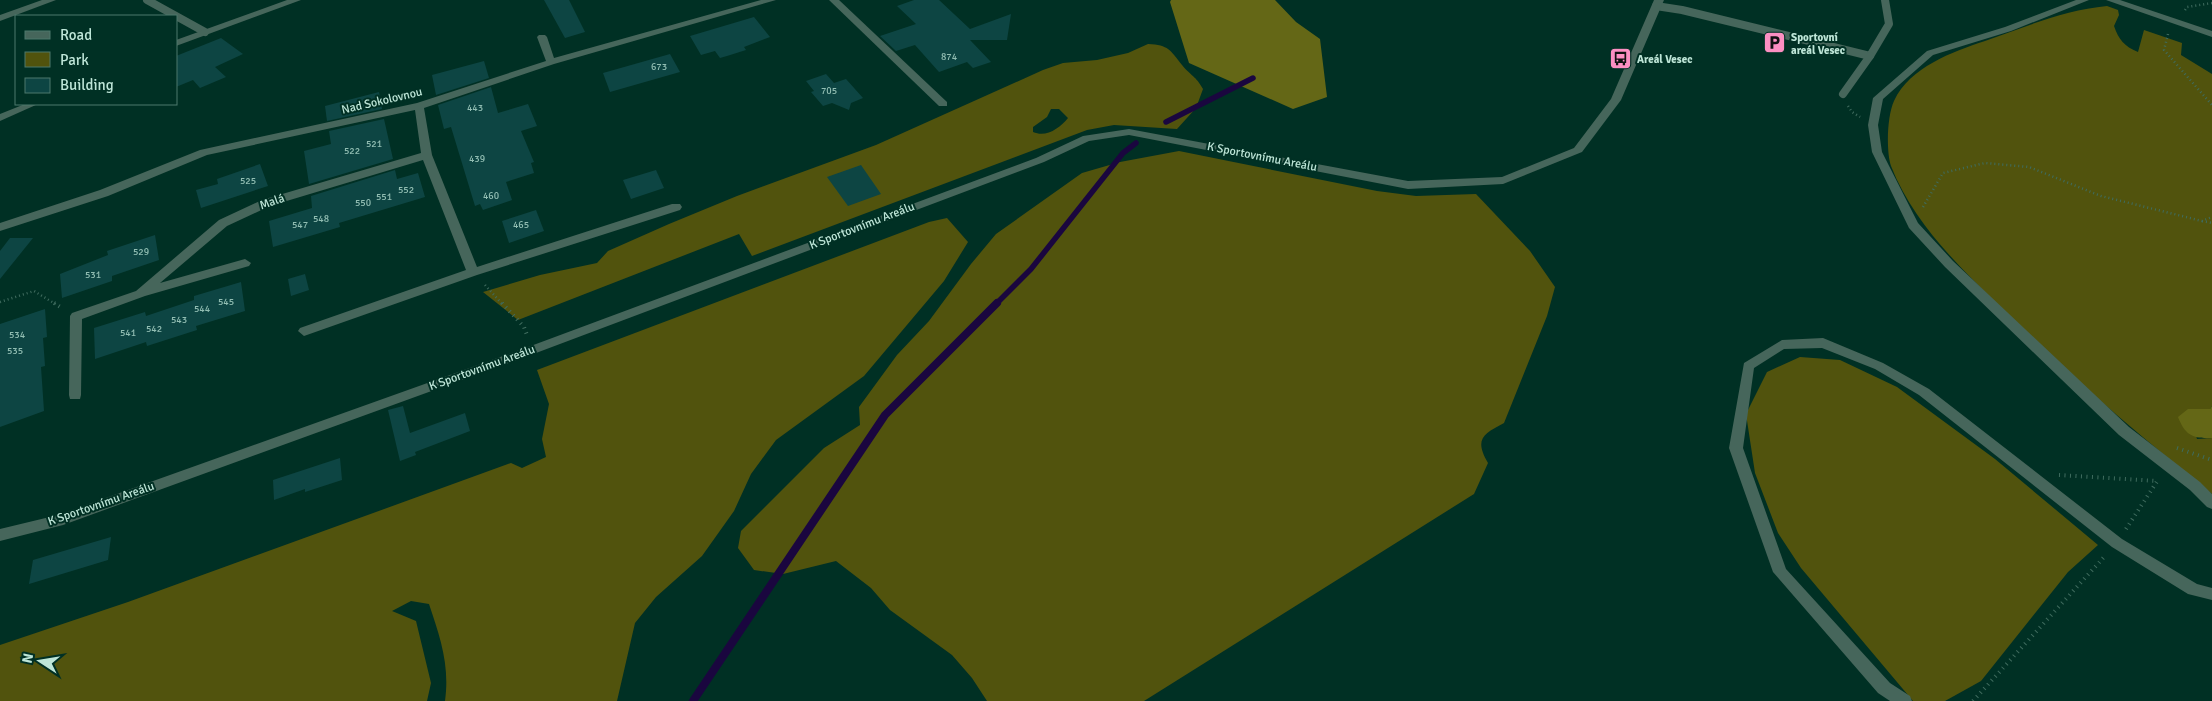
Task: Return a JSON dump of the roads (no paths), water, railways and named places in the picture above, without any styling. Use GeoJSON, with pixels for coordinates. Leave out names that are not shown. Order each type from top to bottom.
{"type":"FeatureCollection","features":[{"type":"Feature","properties":{"kind":"street"},"geometry":{"type":"LineString","coordinates":[[0,18],[51,0]]}},
{"type":"Feature","properties":{"kind":"street"},"geometry":{"type":"LineString","coordinates":[[178,42],[296,0]]}},
{"type":"Feature","properties":{"kind":"street","name":"Nad Sokolovnou"},"geometry":{"type":"LineString","coordinates":[[0,227],[104,193],[204,152],[419,106],[551,62],[771,0]]}},
{"type":"Feature","properties":{"kind":"street"},"geometry":{"type":"LineString","coordinates":[[834,0],[943,104]]}},
{"type":"Feature","properties":{"kind":"street"},"geometry":{"type":"LineString","coordinates":[[2084,0],[2008,29],[1930,53],[1878,98],[1873,125],[1877,152],[1913,225],[1949,264],[2124,431],[2195,486],[2212,502]]}},
{"type":"Feature","properties":{"kind":"street"},"geometry":{"type":"LineString","coordinates":[[2112,0],[2212,34]]}},
{"type":"Feature","properties":{"kind":"street","name":"K Sportovnímu Areálu"},"geometry":{"type":"LineString","coordinates":[[0,536],[67,517],[532,350],[1040,160],[1087,138],[1130,132],[1408,185],[1503,180],[1578,150],[1616,100],[1658,3]]}},
{"type":"Feature","properties":{"kind":"street"},"geometry":{"type":"LineString","coordinates":[[542,37],[551,62]]}},
{"type":"Feature","properties":{"kind":"street"},"geometry":{"type":"LineString","coordinates":[[0,118],[31,105]]}},
{"type":"Feature","properties":{"kind":"street"},"geometry":{"type":"LineString","coordinates":[[419,106],[427,155],[473,272]]}},
{"type":"Feature","properties":{"kind":"street","name":"Malá"},"geometry":{"type":"LineString","coordinates":[[140,294],[223,223],[266,203],[427,155]]}},
{"type":"Feature","properties":{"kind":"street"},"geometry":{"type":"LineString","coordinates":[[304,331],[473,272],[676,207]]}},
{"type":"Feature","properties":{"kind":"street","name":"Malá"},"geometry":{"type":"LineString","coordinates":[[75,395],[76,316],[140,294],[246,263]]}},
{"type":"Feature","properties":{"kind":"street"},"geometry":{"type":"LineString","coordinates":[[1904,701],[1884,688],[1780,572],[1736,448],[1748,366],[1782,345],[1823,344],[1879,366],[1924,392],[2117,543],[2193,589],[2212,594]]}},
{"type":"Feature","properties":{"kind":"lane"},"geometry":{"type":"LineString","coordinates":[[147,0],[174,15]]}},
{"type":"Feature","properties":{"kind":"lane"},"geometry":{"type":"LineString","coordinates":[[1842,94],[1870,56],[1889,24],[1886,0]]}},
{"type":"Feature","properties":{"kind":"lane"},"geometry":{"type":"LineString","coordinates":[[1658,3],[1870,56]]}},
{"type":"Feature","properties":{"kind":"lane"},"geometry":{"type":"LineString","coordinates":[[178,17],[205,32]]}},
{"type":"Feature","properties":{"kind":"waterway"},"geometry":{"type":"LineString","coordinates":[[1166,122],[1253,78]]}},
{"type":"Feature","properties":{"kind":"waterway"},"geometry":{"type":"LineString","coordinates":[[693,701],[885,415],[1031,269],[1123,153],[1136,143]]}},
{"type":"Feature","properties":{"kind":"place","name":"Sportovní areál Vesec"},"geometry":{"type":"Point","coordinates":[1775,43]}},
{"type":"Feature","properties":{"kind":"place","name":"Areál Vesec"},"geometry":{"type":"Point","coordinates":[1621,59]}}]}
